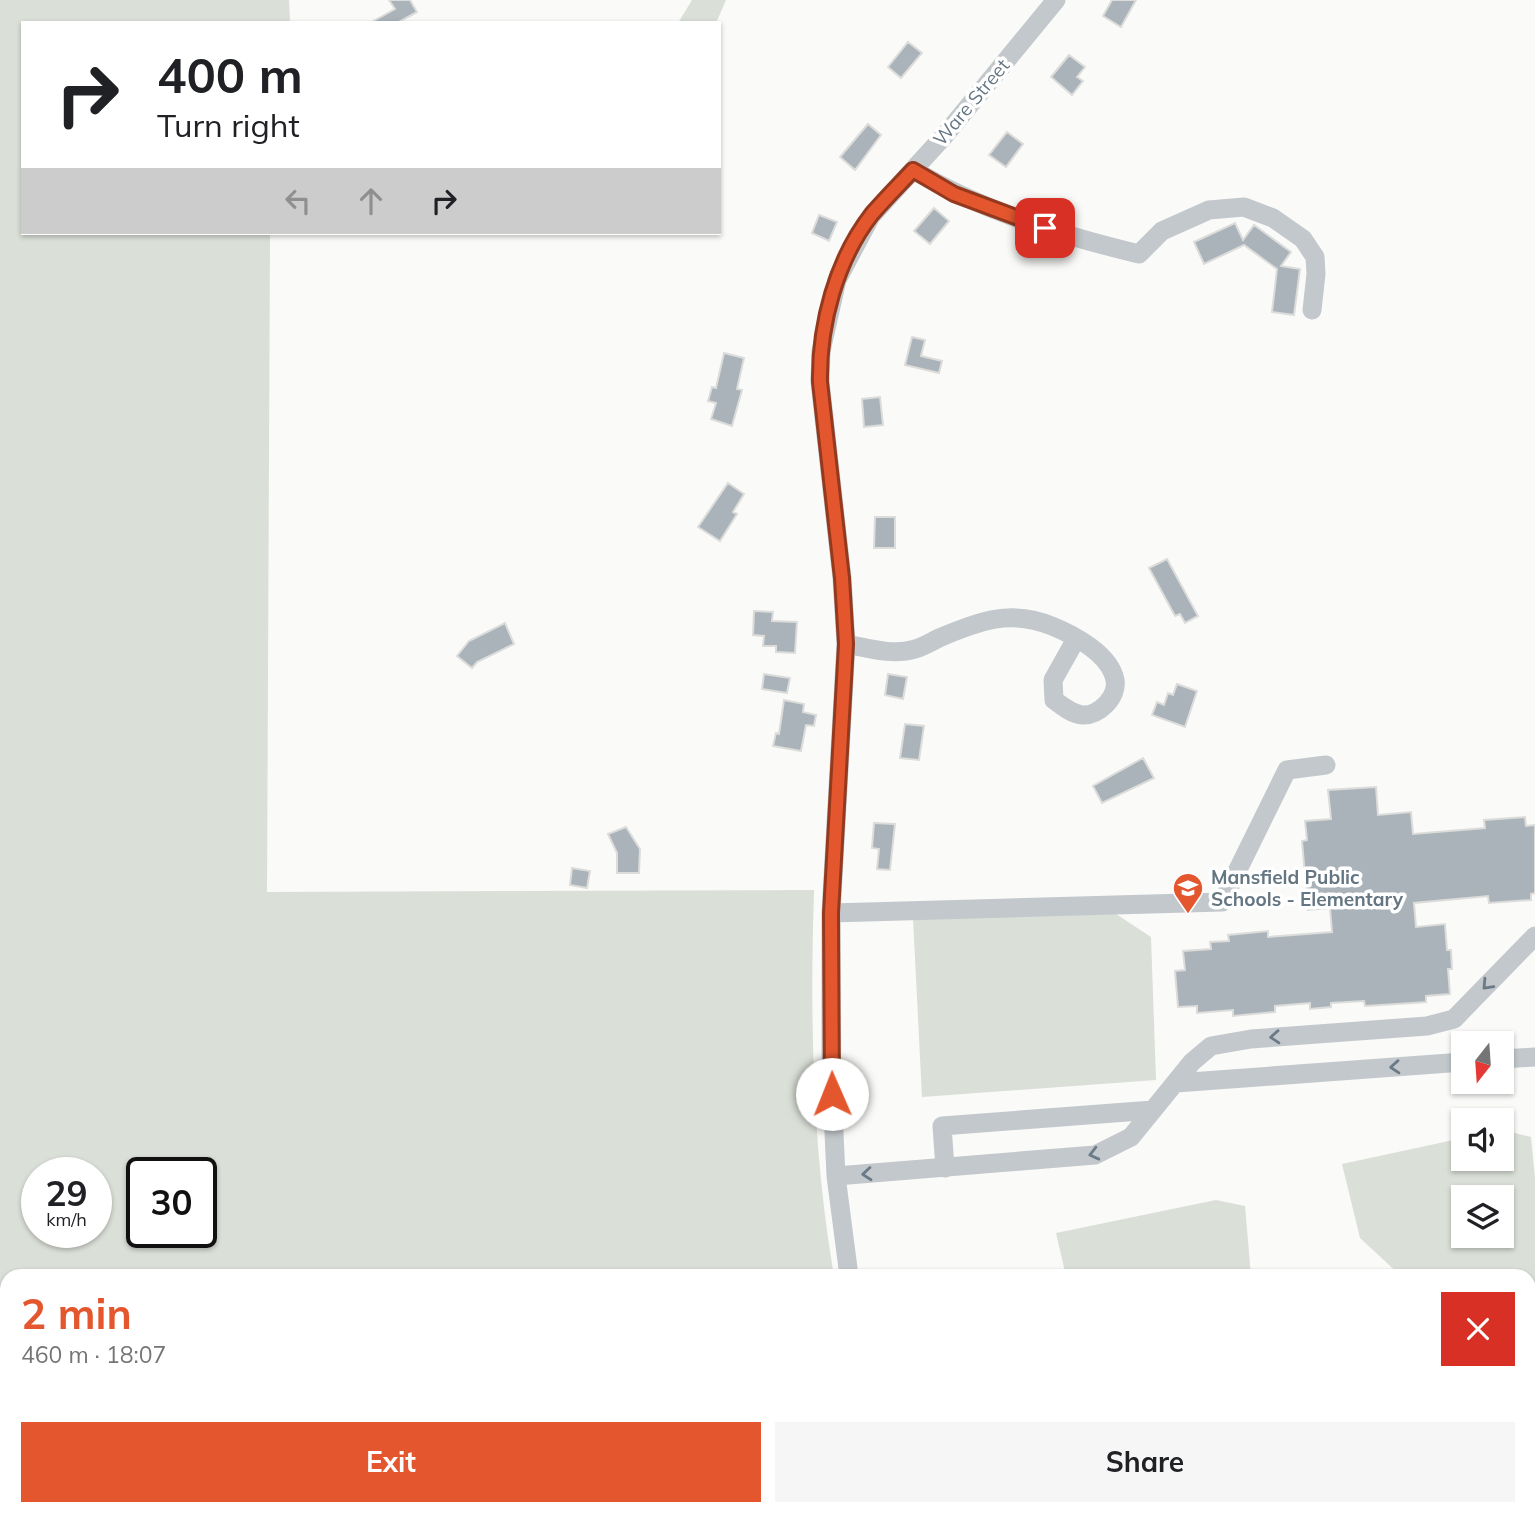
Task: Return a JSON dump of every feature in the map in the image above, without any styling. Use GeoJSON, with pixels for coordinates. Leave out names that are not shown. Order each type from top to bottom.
{"type":"FeatureCollection","features":[{"type":"Feature","properties":{"kind":"street","name":"Ware Street"},"geometry":{"type":"LineString","coordinates":[[848,1269],[836,1176],[831,1068],[831,913],[846,644],[842,578],[822,407],[821,351],[837,280],[871,216],[1056,0]]}},
{"type":"Feature","properties":{"kind":"street"},"geometry":{"type":"LineString","coordinates":[[913,170],[954,194],[1068,237],[1139,254],[1162,231],[1209,211],[1244,207],[1273,218],[1303,239],[1315,257],[1317,274],[1312,310]]}},
{"type":"Feature","properties":{"kind":"street"},"geometry":{"type":"LineString","coordinates":[[846,644],[893,652],[915,649],[995,618],[1027,617],[1076,639]]}},
{"type":"Feature","properties":{"kind":"street"},"geometry":{"type":"LineString","coordinates":[[831,913],[1222,902],[1287,770],[1326,765]]}},
{"type":"Feature","properties":{"kind":"street"},"geometry":{"type":"LineString","coordinates":[[836,1176],[1095,1155],[1130,1137],[1192,1062],[1211,1046],[1251,1039],[1427,1026],[1454,1019],[1535,936]]}},
{"type":"Feature","properties":{"kind":"street"},"geometry":{"type":"LineString","coordinates":[[1514,1058],[1535,1057]]}},
{"type":"Feature","properties":{"kind":"street"},"geometry":{"type":"LineString","coordinates":[[1175,1083],[1451,1063]]}},
{"type":"Feature","properties":{"kind":"street"},"geometry":{"type":"LineString","coordinates":[[945,1167],[942,1126],[1153,1110]]}},
{"type":"Feature","properties":{"kind":"shaded area"},"geometry":{"type":"Polygon","coordinates":[[[0,0],[289,0],[290,21],[21,21],[21,235],[270,235],[267,892],[814,890],[814,1083],[821,1180],[833,1269],[0,1269],[0,0]]]}},
{"type":"Feature","properties":{"kind":"shaded area"},"geometry":{"type":"Polygon","coordinates":[[[692,0],[726,0],[717,21],[679,21],[692,0]]]}},
{"type":"Feature","properties":{"kind":"shaded area"},"geometry":{"type":"Polygon","coordinates":[[[1116,914],[1151,937],[1156,1080],[922,1097],[913,918],[1116,914]]]}},
{"type":"Feature","properties":{"kind":"shaded area"},"geometry":{"type":"Polygon","coordinates":[[[1514,1133],[1531,1137],[1535,1179],[1535,1269],[1393,1269],[1360,1238],[1342,1164],[1451,1141],[1451,1171],[1514,1171],[1514,1133]]]}},
{"type":"Feature","properties":{"kind":"shaded area"},"geometry":{"type":"Polygon","coordinates":[[[1216,1200],[1245,1206],[1250,1269],[1064,1269],[1056,1233],[1216,1200]]]}},
{"type":"Feature","properties":{"kind":"building"},"geometry":{"type":"Polygon","coordinates":[[[389,0],[410,0],[417,12],[401,21],[374,21],[395,9],[389,0]]]}},
{"type":"Feature","properties":{"kind":"building"},"geometry":{"type":"Polygon","coordinates":[[[1112,0],[1136,0],[1121,27],[1103,16],[1112,0]]]}},
{"type":"Feature","properties":{"kind":"building"},"geometry":{"type":"Polygon","coordinates":[[[908,42],[922,53],[901,78],[888,67],[908,42]]]}},
{"type":"Feature","properties":{"kind":"building"},"geometry":{"type":"Polygon","coordinates":[[[1069,55],[1085,67],[1077,77],[1083,81],[1072,95],[1051,77],[1069,55]]]}},
{"type":"Feature","properties":{"kind":"building"},"geometry":{"type":"Polygon","coordinates":[[[868,124],[881,135],[855,170],[840,157],[868,124]]]}},
{"type":"Feature","properties":{"kind":"building"},"geometry":{"type":"Polygon","coordinates":[[[1007,132],[1023,144],[1006,167],[989,155],[1007,132]]]}},
{"type":"Feature","properties":{"kind":"building"},"geometry":{"type":"Polygon","coordinates":[[[934,208],[949,221],[930,244],[914,231],[934,208]]]}},
{"type":"Feature","properties":{"kind":"building"},"geometry":{"type":"Polygon","coordinates":[[[819,215],[837,222],[829,241],[812,233],[819,215]]]}},
{"type":"Feature","properties":{"kind":"building"},"geometry":{"type":"Polygon","coordinates":[[[1235,223],[1243,240],[1254,225],[1291,252],[1281,266],[1300,269],[1294,315],[1272,312],[1277,269],[1244,245],[1204,264],[1194,242],[1235,223]]]}},
{"type":"Feature","properties":{"kind":"building"},"geometry":{"type":"Polygon","coordinates":[[[912,337],[925,340],[921,356],[942,361],[939,373],[905,365],[912,337]]]}},
{"type":"Feature","properties":{"kind":"building"},"geometry":{"type":"Polygon","coordinates":[[[724,353],[744,358],[737,389],[742,390],[732,426],[711,419],[716,403],[708,401],[712,387],[716,388],[724,353]]]}},
{"type":"Feature","properties":{"kind":"building"},"geometry":{"type":"Polygon","coordinates":[[[880,397],[883,425],[864,427],[862,399],[880,397]]]}},
{"type":"Feature","properties":{"kind":"building"},"geometry":{"type":"Polygon","coordinates":[[[728,483],[744,494],[733,512],[737,514],[720,541],[698,527],[728,483]]]}},
{"type":"Feature","properties":{"kind":"building"},"geometry":{"type":"Polygon","coordinates":[[[875,517],[895,517],[895,548],[874,548],[875,517]]]}},
{"type":"Feature","properties":{"kind":"building"},"geometry":{"type":"Polygon","coordinates":[[[1167,559],[1198,616],[1185,623],[1180,614],[1175,616],[1149,568],[1167,559]]]}},
{"type":"Feature","properties":{"kind":"building"},"geometry":{"type":"Polygon","coordinates":[[[754,611],[773,612],[772,621],[797,622],[795,653],[776,652],[776,646],[763,646],[764,636],[753,635],[754,611]]]}},
{"type":"Feature","properties":{"kind":"building"},"geometry":{"type":"Polygon","coordinates":[[[505,623],[514,644],[477,662],[472,668],[457,656],[469,641],[505,623]]]}},
{"type":"Feature","properties":{"kind":"building"},"geometry":{"type":"Polygon","coordinates":[[[764,674],[790,678],[787,693],[762,689],[764,674]]]}},
{"type":"Feature","properties":{"kind":"building"},"geometry":{"type":"Polygon","coordinates":[[[888,674],[907,677],[903,699],[885,695],[888,674]]]}},
{"type":"Feature","properties":{"kind":"building"},"geometry":{"type":"Polygon","coordinates":[[[1177,684],[1197,691],[1185,727],[1152,715],[1157,702],[1164,705],[1168,693],[1173,695],[1177,684]]]}},
{"type":"Feature","properties":{"kind":"building"},"geometry":{"type":"Polygon","coordinates":[[[784,700],[804,704],[803,712],[816,715],[814,726],[806,725],[801,751],[773,746],[776,733],[779,734],[784,700]]]}},
{"type":"Feature","properties":{"kind":"building"},"geometry":{"type":"Polygon","coordinates":[[[905,724],[924,726],[919,760],[900,758],[905,724]]]}},
{"type":"Feature","properties":{"kind":"building"},"geometry":{"type":"Polygon","coordinates":[[[1143,758],[1154,778],[1102,803],[1093,786],[1143,758]]]}},
{"type":"Feature","properties":{"kind":"building"},"geometry":{"type":"Polygon","coordinates":[[[1376,787],[1378,815],[1411,812],[1413,834],[1485,828],[1484,820],[1525,817],[1526,826],[1535,825],[1535,893],[1531,894],[1531,900],[1489,903],[1488,896],[1414,903],[1416,927],[1445,924],[1447,950],[1451,950],[1452,969],[1448,969],[1450,994],[1426,996],[1426,1002],[1413,1003],[1365,1006],[1364,1001],[1331,1003],[1331,1007],[1310,1009],[1310,1003],[1275,1006],[1275,1012],[1233,1016],[1233,1010],[1197,1013],[1197,1006],[1178,1007],[1175,971],[1185,970],[1183,951],[1211,949],[1210,942],[1229,941],[1228,935],[1268,931],[1268,937],[1332,932],[1330,908],[1308,910],[1302,841],[1307,840],[1305,821],[1331,819],[1328,790],[1376,787]]]}},
{"type":"Feature","properties":{"kind":"building"},"geometry":{"type":"Polygon","coordinates":[[[874,823],[895,824],[890,870],[877,869],[879,849],[872,848],[874,823]]]}},
{"type":"Feature","properties":{"kind":"building"},"geometry":{"type":"Polygon","coordinates":[[[626,827],[640,849],[639,873],[617,873],[617,853],[608,834],[626,827]]]}},
{"type":"Feature","properties":{"kind":"building"},"geometry":{"type":"Polygon","coordinates":[[[572,868],[590,871],[587,888],[570,885],[572,868]]]}},
{"type":"Feature","properties":{"kind":"place","name":"Mansfield Public Schools - Elementary"},"geometry":{"type":"Point","coordinates":[1188,915]}},
{"type":"Feature","properties":{"kind":"route"},"geometry":{"type":"LineString","coordinates":[[832,1094],[832,877],[846,644],[842,578],[820,382],[826,321],[837,280],[853,247],[871,216],[913,170],[954,194],[1045,228]]}}]}
